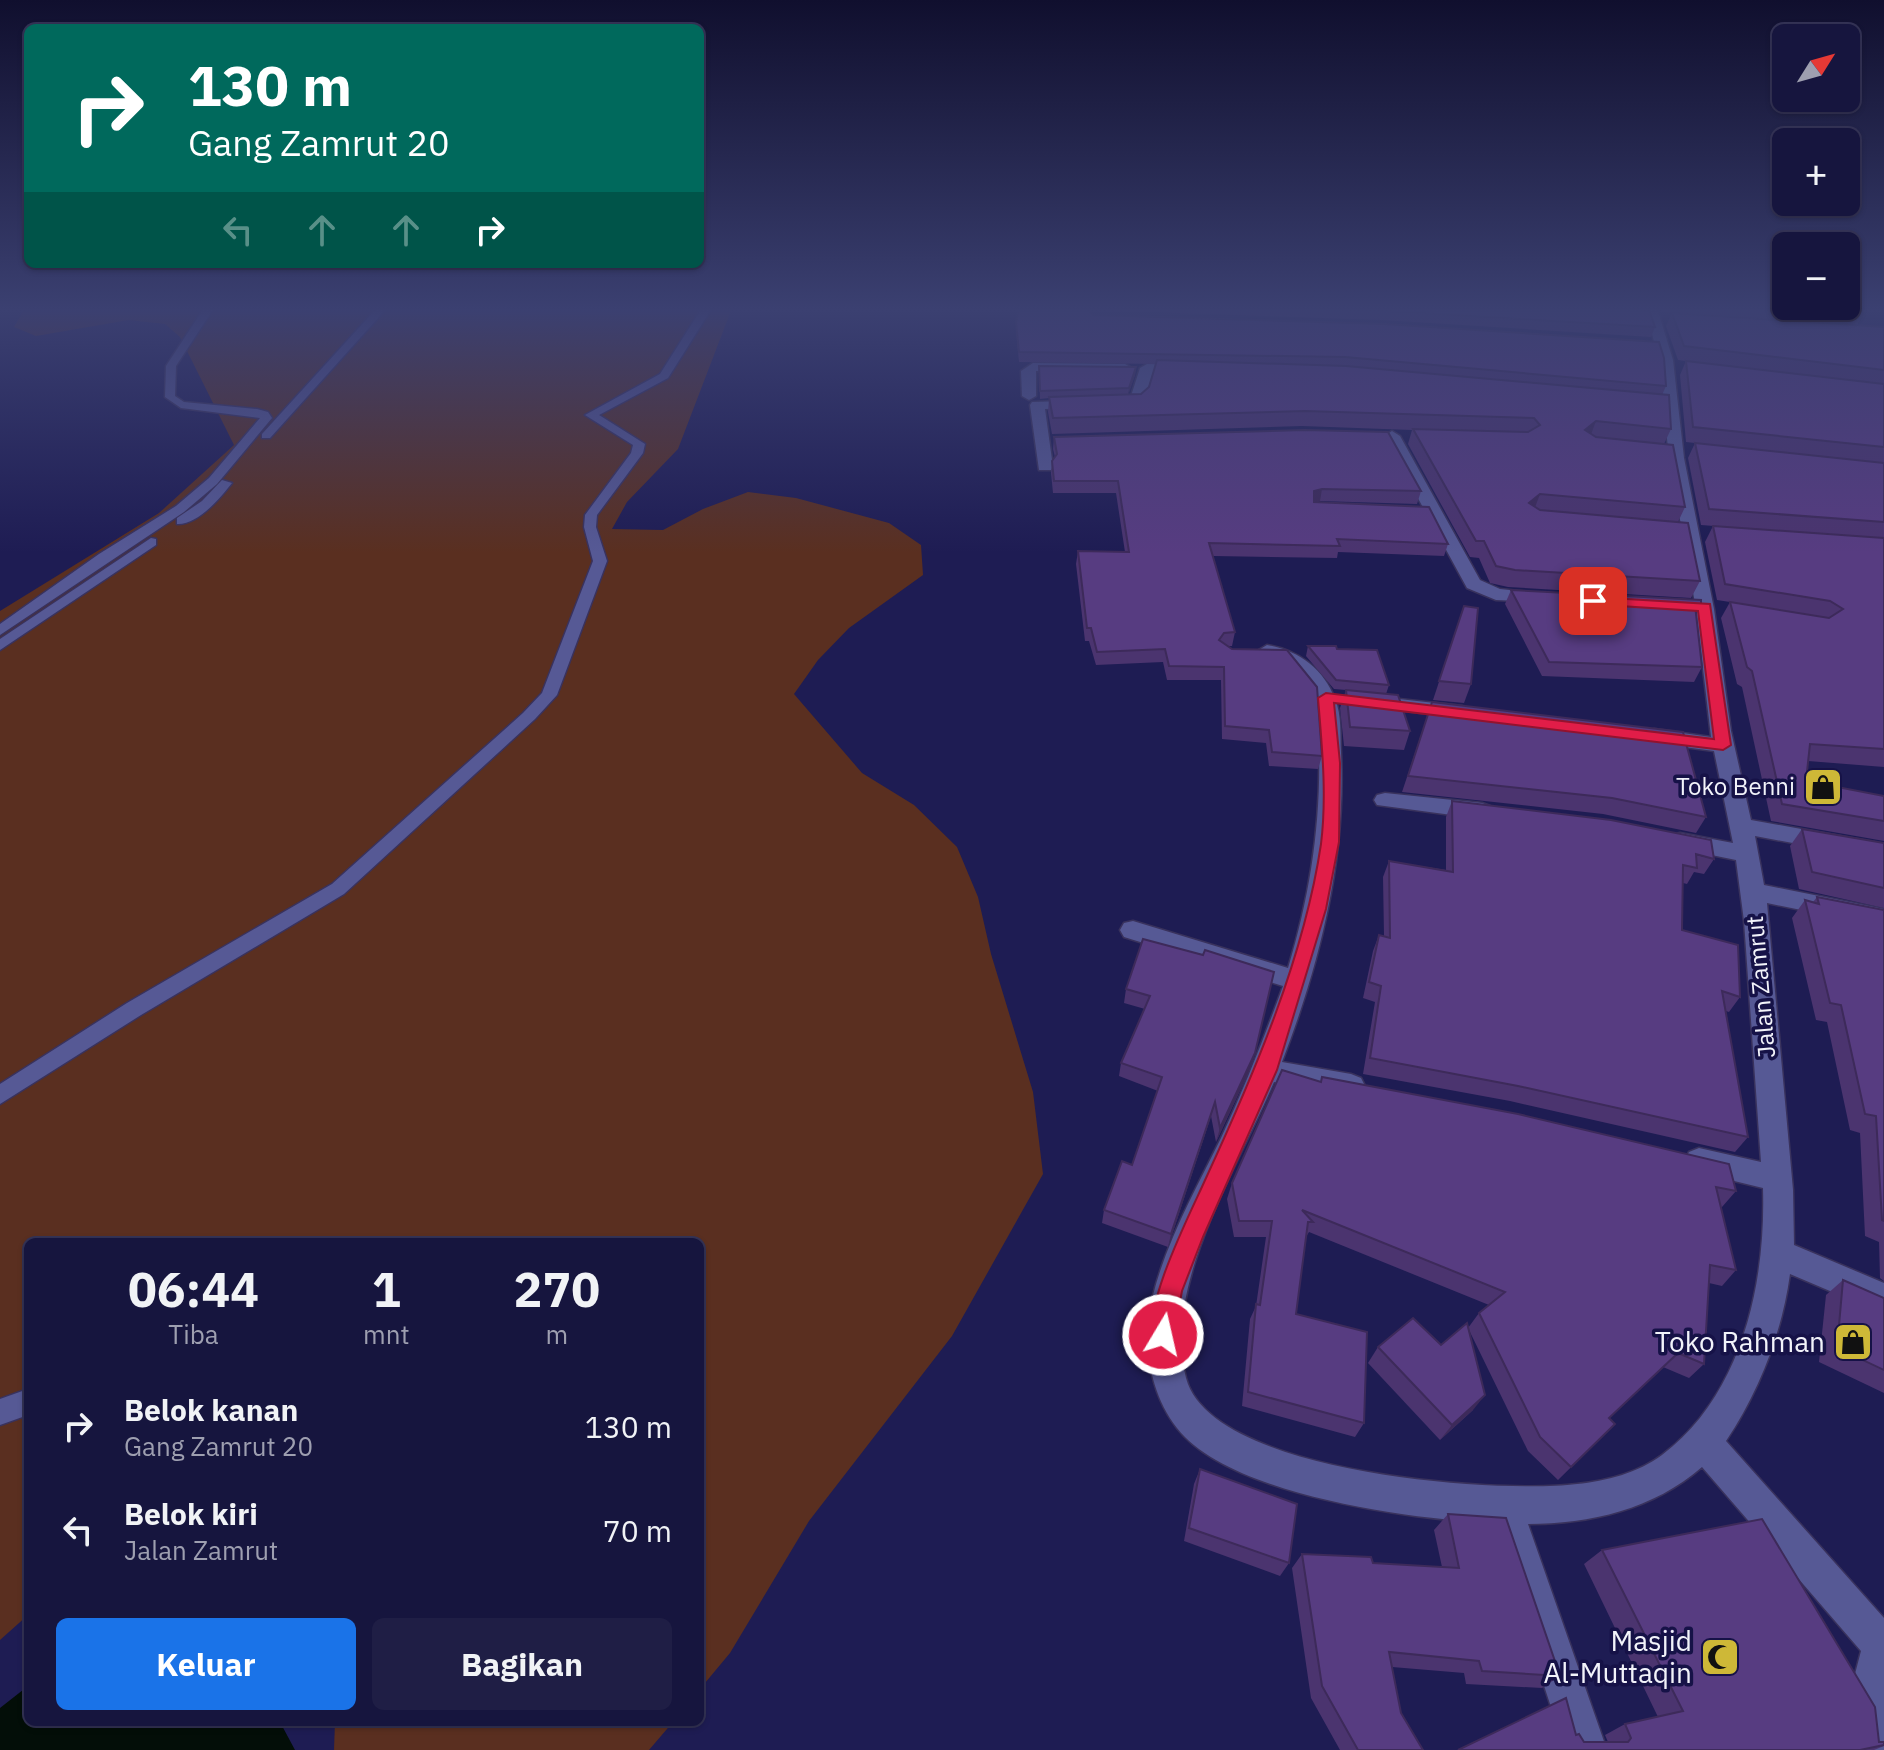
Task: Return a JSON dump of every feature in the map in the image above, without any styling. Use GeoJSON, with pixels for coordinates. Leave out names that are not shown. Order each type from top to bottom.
{"type":"FeatureCollection","features":[{"type":"Feature","properties":{"kind":"street"},"geometry":{"type":"LineString","coordinates":[[1029,390],[1029,396]]}},
{"type":"Feature","properties":{"kind":"street"},"geometry":{"type":"LineString","coordinates":[[1045,467],[1050,442],[1037,405],[1134,403],[1140,390]]}},
{"type":"Feature","properties":{"kind":"street","name":"Jalan Zamrut"},"geometry":{"type":"LineString","coordinates":[[1341,699],[1332,763],[1330,842],[1317,909],[1297,981],[1267,1070],[1191,1237],[1170,1291],[1163,1335],[1174,1393],[1198,1424],[1241,1453],[1296,1476],[1409,1497],[1503,1505],[1577,1505],[1618,1494],[1670,1473],[1703,1442],[1746,1374],[1761,1336],[1778,1253],[1776,1178],[1753,892],[1723,745],[1704,608],[1664,390]]}},
{"type":"Feature","properties":{"kind":"street"},"geometry":{"type":"LineString","coordinates":[[1392,436],[1426,512],[1473,584],[1482,590],[1508,596],[1554,599]]}},
{"type":"Feature","properties":{"kind":"street"},"geometry":{"type":"LineString","coordinates":[[1241,653],[1277,651],[1292,656],[1341,699],[1479,714]]}},
{"type":"Feature","properties":{"kind":"street"},"geometry":{"type":"LineString","coordinates":[[1631,733],[1723,745]]}},
{"type":"Feature","properties":{"kind":"street"},"geometry":{"type":"LineString","coordinates":[[1385,800],[1509,814]]}},
{"type":"Feature","properties":{"kind":"street"},"geometry":{"type":"LineString","coordinates":[[1740,826],[1884,852]]}},
{"type":"Feature","properties":{"kind":"street"},"geometry":{"type":"LineString","coordinates":[[1660,837],[1745,854]]}},
{"type":"Feature","properties":{"kind":"street"},"geometry":{"type":"LineString","coordinates":[[1753,892],[1884,918]]}},
{"type":"Feature","properties":{"kind":"street"},"geometry":{"type":"LineString","coordinates":[[1133,930],[1297,981]]}},
{"type":"Feature","properties":{"kind":"street"},"geometry":{"type":"LineString","coordinates":[[1267,1070],[1373,1090]]}},
{"type":"Feature","properties":{"kind":"street"},"geometry":{"type":"LineString","coordinates":[[1672,1154],[1776,1178]]}},
{"type":"Feature","properties":{"kind":"street"},"geometry":{"type":"LineString","coordinates":[[1778,1253],[1884,1299]]}},
{"type":"Feature","properties":{"kind":"street"},"geometry":{"type":"LineString","coordinates":[[1703,1442],[1884,1646],[1872,1668],[1867,1705],[1874,1750]]}},
{"type":"Feature","properties":{"kind":"street"},"geometry":{"type":"LineString","coordinates":[[1503,1505],[1586,1750]]}},
{"type":"Feature","properties":{"kind":"lane"},"geometry":{"type":"LineString","coordinates":[[0,631],[191,500],[213,481],[266,418],[257,412],[181,405],[170,397],[170,390]]}},
{"type":"Feature","properties":{"kind":"lane"},"geometry":{"type":"LineString","coordinates":[[0,646],[206,504],[306,390]]}},
{"type":"Feature","properties":{"kind":"lane"},"geometry":{"type":"LineString","coordinates":[[0,1095],[134,1009],[338,889],[549,695],[600,561],[590,527],[591,515],[637,453],[639,444],[591,415],[637,390]]}},
{"type":"Feature","properties":{"kind":"lane"},"geometry":{"type":"LineString","coordinates":[[257,412],[295,401]]}},
{"type":"Feature","properties":{"kind":"lane"},"geometry":{"type":"LineString","coordinates":[[0,1412],[24,1403]]}},
{"type":"Feature","properties":{"kind":"shaded area"},"geometry":{"type":"Polygon","coordinates":[[[206,390],[701,390],[678,449],[627,502],[612,529],[663,530],[703,509],[748,492],[796,498],[889,523],[921,545],[923,575],[849,628],[818,660],[794,694],[862,773],[914,805],[957,847],[978,897],[991,954],[1033,1092],[1043,1174],[952,1336],[809,1521],[730,1653],[704,1684],[704,1238],[24,1238],[24,1619],[0,1640],[0,611],[159,513],[234,445],[206,390]]]}},
{"type":"Feature","properties":{"kind":"shaded area"},"geometry":{"type":"Polygon","coordinates":[[[24,1689],[24,1726],[282,1726],[295,1750],[0,1750],[0,1708],[24,1689]]]}},
{"type":"Feature","properties":{"kind":"shaded area"},"geometry":{"type":"Polygon","coordinates":[[[335,1726],[670,1726],[649,1750],[334,1750],[335,1726]]]}},
{"type":"Feature","properties":{"kind":"building"},"geometry":{"type":"Polygon","coordinates":[[[1146,390],[1610,390],[1669,395],[1671,429],[1596,421],[1585,430],[1596,437],[1673,445],[1685,507],[1540,494],[1529,503],[1540,510],[1688,523],[1700,581],[1515,570],[1496,566],[1484,541],[1476,541],[1413,429],[1528,432],[1540,425],[1534,418],[1305,411],[1053,418],[1049,397],[1141,394],[1146,390]]]}},
{"type":"Feature","properties":{"kind":"building"},"geometry":{"type":"Polygon","coordinates":[[[1689,390],[1884,390],[1884,447],[1693,427],[1689,390]]]}},
{"type":"Feature","properties":{"kind":"building"},"geometry":{"type":"Polygon","coordinates":[[[1305,430],[1388,432],[1421,491],[1322,489],[1314,491],[1314,502],[1429,507],[1448,544],[1337,539],[1340,546],[1209,543],[1235,632],[1224,633],[1219,640],[1232,649],[1287,650],[1317,687],[1322,756],[1272,752],[1269,730],[1225,726],[1224,667],[1169,666],[1165,649],[1097,652],[1091,628],[1087,628],[1078,551],[1129,552],[1118,481],[1054,481],[1052,461],[1057,454],[1054,437],[1305,430]]]}},
{"type":"Feature","properties":{"kind":"building"},"geometry":{"type":"Polygon","coordinates":[[[1695,443],[1884,463],[1884,522],[1709,509],[1695,443]]]}},
{"type":"Feature","properties":{"kind":"building"},"geometry":{"type":"Polygon","coordinates":[[[1713,526],[1884,538],[1884,749],[1810,744],[1806,781],[1884,796],[1884,821],[1782,804],[1752,671],[1747,667],[1730,602],[1829,618],[1843,609],[1830,601],[1725,584],[1713,526]]]}},
{"type":"Feature","properties":{"kind":"building"},"geometry":{"type":"Polygon","coordinates":[[[1511,590],[1701,600],[1701,604],[1695,605],[1702,667],[1549,662],[1511,590]]]}},
{"type":"Feature","properties":{"kind":"building"},"geometry":{"type":"Polygon","coordinates":[[[1464,606],[1478,608],[1471,684],[1439,681],[1464,606]]]}},
{"type":"Feature","properties":{"kind":"building"},"geometry":{"type":"Polygon","coordinates":[[[1308,646],[1377,650],[1389,685],[1336,680],[1308,646]]]}},
{"type":"Feature","properties":{"kind":"building"},"geometry":{"type":"Polygon","coordinates":[[[1346,690],[1398,695],[1410,731],[1350,727],[1346,690]]]}},
{"type":"Feature","properties":{"kind":"building"},"geometry":{"type":"Polygon","coordinates":[[[1432,702],[1683,732],[1706,817],[1612,798],[1408,776],[1432,702]]]}},
{"type":"Feature","properties":{"kind":"building"},"geometry":{"type":"Polygon","coordinates":[[[1452,801],[1611,820],[1711,840],[1714,859],[1696,854],[1697,868],[1683,865],[1682,930],[1738,945],[1740,997],[1722,991],[1748,1137],[1518,1086],[1370,1058],[1381,986],[1369,982],[1379,935],[1390,938],[1389,861],[1453,872],[1452,801]]]}},
{"type":"Feature","properties":{"kind":"building"},"geometry":{"type":"Polygon","coordinates":[[[1802,829],[1884,843],[1884,888],[1812,872],[1802,829]]]}},
{"type":"Feature","properties":{"kind":"building"},"geometry":{"type":"Polygon","coordinates":[[[1817,897],[1884,910],[1884,1221],[1876,1116],[1865,1114],[1841,1005],[1830,1003],[1805,900],[1819,904],[1817,897]]]}},
{"type":"Feature","properties":{"kind":"building"},"geometry":{"type":"Polygon","coordinates":[[[1143,939],[1203,955],[1205,950],[1274,972],[1255,1053],[1220,1128],[1215,1102],[1171,1234],[1104,1210],[1122,1161],[1132,1165],[1162,1077],[1121,1063],[1150,996],[1126,989],[1143,939]]]}},
{"type":"Feature","properties":{"kind":"building"},"geometry":{"type":"Polygon","coordinates":[[[1282,1070],[1321,1082],[1322,1077],[1518,1114],[1729,1164],[1736,1191],[1716,1187],[1736,1270],[1710,1265],[1704,1364],[1678,1353],[1609,1418],[1615,1424],[1571,1467],[1540,1437],[1479,1313],[1505,1292],[1302,1210],[1313,1222],[1308,1222],[1296,1314],[1367,1332],[1364,1423],[1248,1392],[1256,1304],[1260,1305],[1272,1221],[1239,1221],[1232,1183],[1282,1070]]]}},
{"type":"Feature","properties":{"kind":"building"},"geometry":{"type":"Polygon","coordinates":[[[1843,1280],[1884,1298],[1884,1370],[1837,1348],[1843,1280]]]}},
{"type":"Feature","properties":{"kind":"building"},"geometry":{"type":"Polygon","coordinates":[[[1413,1318],[1441,1345],[1467,1323],[1485,1395],[1452,1425],[1378,1347],[1413,1318]]]}},
{"type":"Feature","properties":{"kind":"building"},"geometry":{"type":"Polygon","coordinates":[[[1200,1469],[1297,1504],[1289,1563],[1189,1528],[1200,1469]]]}},
{"type":"Feature","properties":{"kind":"building"},"geometry":{"type":"Polygon","coordinates":[[[1448,1514],[1506,1518],[1560,1676],[1482,1671],[1479,1661],[1389,1652],[1401,1713],[1423,1750],[1358,1750],[1322,1686],[1302,1554],[1371,1557],[1373,1563],[1459,1568],[1448,1514]]]}},
{"type":"Feature","properties":{"kind":"building","name":"Masjid Al-Muttaqin"},"geometry":{"type":"Polygon","coordinates":[[[1762,1519],[1875,1707],[1879,1742],[1884,1742],[1884,1745],[1860,1750],[1458,1750],[1566,1698],[1576,1735],[1579,1734],[1584,1742],[1628,1742],[1631,1738],[1625,1724],[1683,1711],[1602,1550],[1762,1519]]]}},
{"type":"Feature","properties":{"kind":"place","name":"Toko Benni"},"geometry":{"type":"Point","coordinates":[1823,787]}},
{"type":"Feature","properties":{"kind":"place","name":"Toko Rahman"},"geometry":{"type":"Point","coordinates":[1853,1342]}},
{"type":"Feature","properties":{"kind":"place","name":"Masjid Al-Muttaqin"},"geometry":{"type":"Point","coordinates":[1720,1657]}},
{"type":"Feature","properties":{"kind":"route"},"geometry":{"type":"LineString","coordinates":[[1163,1335],[1170,1291],[1191,1237],[1267,1070],[1317,909],[1330,842],[1332,763],[1326,698],[1494,715],[1723,745],[1705,607],[1593,601]]}}]}
